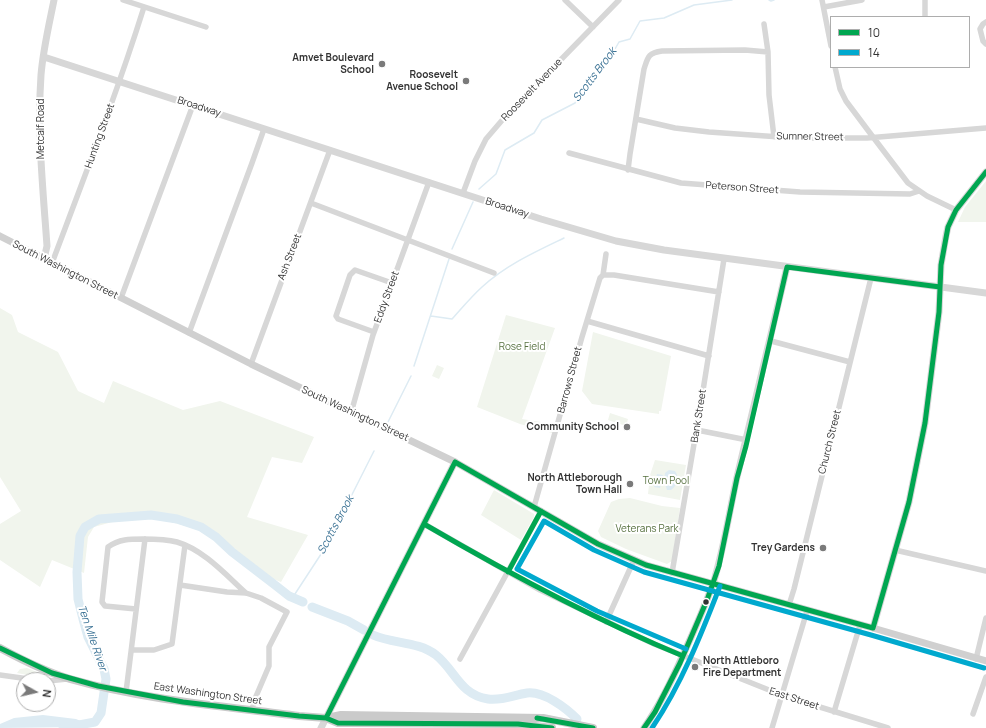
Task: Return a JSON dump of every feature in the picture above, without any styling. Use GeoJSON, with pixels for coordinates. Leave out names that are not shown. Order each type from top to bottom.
{"type":"FeatureCollection","features":[{"type":"Feature","properties":{"kind":"main road","name":"South Washington Street"},"geometry":{"type":"LineString","coordinates":[[0,236],[250,364],[456,462],[598,544],[634,560],[672,573],[873,628],[986,661]]}},
{"type":"Feature","properties":{"kind":"main road"},"geometry":{"type":"LineString","coordinates":[[644,728],[655,712],[683,656],[713,584]]}},
{"type":"Feature","properties":{"kind":"main road","name":"East Washington Street"},"geometry":{"type":"LineString","coordinates":[[0,648],[52,673],[111,690],[252,710],[326,718],[338,723],[404,726],[518,724],[552,728]]}},
{"type":"Feature","properties":{"kind":"main road","name":"East Washington Street"},"geometry":{"type":"LineString","coordinates":[[326,718],[342,715],[525,717],[558,720],[593,728]]}},
{"type":"Feature","properties":{"kind":"street","name":"Metcalf Road"},"geometry":{"type":"LineString","coordinates":[[44,259],[47,246],[39,129],[42,74],[54,0]]}},
{"type":"Feature","properties":{"kind":"street"},"geometry":{"type":"LineString","coordinates":[[123,0],[206,27]]}},
{"type":"Feature","properties":{"kind":"street"},"geometry":{"type":"LineString","coordinates":[[565,0],[593,27]]}},
{"type":"Feature","properties":{"kind":"street","name":"Roosevelt Avenue"},"geometry":{"type":"LineString","coordinates":[[463,194],[475,161],[486,139],[504,118],[620,0]]}},
{"type":"Feature","properties":{"kind":"street"},"geometry":{"type":"LineString","coordinates":[[822,0],[830,40]]}},
{"type":"Feature","properties":{"kind":"street"},"geometry":{"type":"LineString","coordinates":[[824,7],[862,0]]}},
{"type":"Feature","properties":{"kind":"street"},"geometry":{"type":"LineString","coordinates":[[925,0],[925,16]]}},
{"type":"Feature","properties":{"kind":"street","name":"Hunting Street"},"geometry":{"type":"LineString","coordinates":[[52,263],[120,81],[144,7]]}},
{"type":"Feature","properties":{"kind":"street"},"geometry":{"type":"LineString","coordinates":[[986,22],[980,29],[983,41],[986,44]]}},
{"type":"Feature","properties":{"kind":"street"},"geometry":{"type":"LineString","coordinates":[[764,24],[768,52],[769,95],[774,137]]}},
{"type":"Feature","properties":{"kind":"street"},"geometry":{"type":"LineString","coordinates":[[628,170],[644,69],[649,56],[654,52],[662,51],[745,50],[768,52]]}},
{"type":"Feature","properties":{"kind":"street","name":"Broadway"},"geometry":{"type":"LineString","coordinates":[[44,57],[463,194],[616,241],[724,259],[986,293]]}},
{"type":"Feature","properties":{"kind":"street"},"geometry":{"type":"LineString","coordinates":[[835,68],[842,92],[873,138],[908,183],[926,196],[956,210]]}},
{"type":"Feature","properties":{"kind":"street"},"geometry":{"type":"LineString","coordinates":[[121,298],[192,105]]}},
{"type":"Feature","properties":{"kind":"street","name":"Sumner Street"},"geometry":{"type":"LineString","coordinates":[[636,119],[675,128],[774,137],[873,138],[986,128]]}},
{"type":"Feature","properties":{"kind":"street"},"geometry":{"type":"LineString","coordinates":[[189,333],[264,129]]}},
{"type":"Feature","properties":{"kind":"street","name":"Ash Street"},"geometry":{"type":"LineString","coordinates":[[250,364],[330,150]]}},
{"type":"Feature","properties":{"kind":"street","name":"Peterson Street"},"geometry":{"type":"LineString","coordinates":[[569,153],[681,183],[842,194],[910,194],[919,191]]}},
{"type":"Feature","properties":{"kind":"street"},"geometry":{"type":"LineString","coordinates":[[873,628],[909,502],[925,423],[939,312],[941,265],[948,227],[956,210],[986,172]]}},
{"type":"Feature","properties":{"kind":"street","name":"Eddy Street"},"geometry":{"type":"LineString","coordinates":[[351,413],[374,332],[429,182]]}},
{"type":"Feature","properties":{"kind":"street"},"geometry":{"type":"LineString","coordinates":[[311,203],[494,273]]}},
{"type":"Feature","properties":{"kind":"street","name":"Barrows Street"},"geometry":{"type":"LineString","coordinates":[[460,659],[508,572],[537,509],[587,321],[600,278],[603,275],[606,254]]}},
{"type":"Feature","properties":{"kind":"street","name":"Bank Street"},"geometry":{"type":"LineString","coordinates":[[672,573],[697,430],[724,259]]}},
{"type":"Feature","properties":{"kind":"street"},"geometry":{"type":"LineString","coordinates":[[713,584],[719,566],[737,478],[787,267]]}},
{"type":"Feature","properties":{"kind":"street"},"geometry":{"type":"LineString","coordinates":[[374,332],[338,319],[336,316],[350,274],[355,270],[392,282]]}},
{"type":"Feature","properties":{"kind":"street"},"geometry":{"type":"LineString","coordinates":[[603,275],[614,275],[719,292]]}},
{"type":"Feature","properties":{"kind":"street","name":"Church Street"},"geometry":{"type":"LineString","coordinates":[[788,605],[794,589],[871,278]]}},
{"type":"Feature","properties":{"kind":"street"},"geometry":{"type":"LineString","coordinates":[[587,321],[708,356]]}},
{"type":"Feature","properties":{"kind":"street"},"geometry":{"type":"LineString","coordinates":[[770,340],[850,362]]}},
{"type":"Feature","properties":{"kind":"street"},"geometry":{"type":"LineString","coordinates":[[697,430],[747,440]]}},
{"type":"Feature","properties":{"kind":"street"},"geometry":{"type":"LineString","coordinates":[[321,728],[456,462]]}},
{"type":"Feature","properties":{"kind":"street","name":"East Street"},"geometry":{"type":"LineString","coordinates":[[424,524],[540,590],[606,622],[683,656],[782,695],[888,728]]}},
{"type":"Feature","properties":{"kind":"street"},"geometry":{"type":"LineString","coordinates":[[136,610],[105,606],[102,602],[108,547],[115,542],[127,539],[163,539],[184,545],[203,556],[246,593]]}},
{"type":"Feature","properties":{"kind":"street"},"geometry":{"type":"LineString","coordinates":[[126,692],[145,539]]}},
{"type":"Feature","properties":{"kind":"street"},"geometry":{"type":"LineString","coordinates":[[132,650],[154,650],[172,644],[184,545]]}},
{"type":"Feature","properties":{"kind":"street"},"geometry":{"type":"LineString","coordinates":[[895,550],[986,571]]}},
{"type":"Feature","properties":{"kind":"street"},"geometry":{"type":"LineString","coordinates":[[606,622],[634,560]]}},
{"type":"Feature","properties":{"kind":"street"},"geometry":{"type":"LineString","coordinates":[[180,585],[226,592],[246,593],[267,600],[286,612],[269,647],[269,666],[254,701],[252,710]]}},
{"type":"Feature","properties":{"kind":"street"},"geometry":{"type":"LineString","coordinates":[[772,728],[807,610]]}},
{"type":"Feature","properties":{"kind":"street"},"geometry":{"type":"LineString","coordinates":[[976,659],[986,618]]}},
{"type":"Feature","properties":{"kind":"street"},"geometry":{"type":"LineString","coordinates":[[834,712],[860,625]]}},
{"type":"Feature","properties":{"kind":"street"},"geometry":{"type":"LineString","coordinates":[[0,675],[16,677]]}},
{"type":"Feature","properties":{"kind":"street"},"geometry":{"type":"LineString","coordinates":[[973,714],[986,676]]}},
{"type":"Feature","properties":{"kind":"street"},"geometry":{"type":"LineString","coordinates":[[56,681],[69,679]]}},
{"type":"Feature","properties":{"kind":"green space"},"geometry":{"type":"Polygon","coordinates":[[[986,181],[986,222],[958,222],[965,207],[986,181]]]}},
{"type":"Feature","properties":{"kind":"green space"},"geometry":{"type":"Polygon","coordinates":[[[0,308],[12,315],[18,332],[58,352],[78,391],[104,403],[113,381],[183,410],[220,401],[314,437],[302,463],[272,457],[247,517],[308,535],[281,582],[263,575],[231,555],[203,531],[157,518],[123,519],[94,527],[88,537],[84,573],[52,560],[40,587],[0,560],[0,524],[21,511],[0,477],[0,308]]]}},
{"type":"Feature","properties":{"kind":"green space","name":"Rose Field"},"geometry":{"type":"Polygon","coordinates":[[[506,315],[555,328],[522,419],[554,424],[552,433],[520,424],[477,407],[506,315]]]}},
{"type":"Feature","properties":{"kind":"green space"},"geometry":{"type":"Polygon","coordinates":[[[593,332],[671,356],[661,411],[659,411],[659,414],[592,404],[582,391],[593,332]]]}},
{"type":"Feature","properties":{"kind":"green space"},"geometry":{"type":"Polygon","coordinates":[[[437,365],[444,368],[439,379],[432,376],[437,365]]]}},
{"type":"Feature","properties":{"kind":"green space"},"geometry":{"type":"Polygon","coordinates":[[[610,413],[628,419],[626,426],[608,420],[610,413]]]}},
{"type":"Feature","properties":{"kind":"green space","name":"Town Pool"},"geometry":{"type":"Polygon","coordinates":[[[655,460],[686,465],[680,500],[648,494],[650,475],[655,460]]]}},
{"type":"Feature","properties":{"kind":"green space"},"geometry":{"type":"Polygon","coordinates":[[[494,490],[534,514],[534,517],[521,540],[481,515],[494,490]]]}},
{"type":"Feature","properties":{"kind":"green space","name":"Veterans Park"},"geometry":{"type":"Polygon","coordinates":[[[630,498],[662,506],[680,508],[672,561],[667,564],[626,549],[601,537],[598,531],[611,502],[619,499],[630,498]]]}},
{"type":"Feature","properties":{"kind":"green space"},"geometry":{"type":"Polygon","coordinates":[[[27,668],[37,672],[18,672],[20,669],[27,668]]]}},
{"type":"Feature","properties":{"kind":"shaded area"},"geometry":{"type":"Polygon","coordinates":[[[669,470],[677,473],[678,479],[671,490],[667,490],[664,480],[665,473],[669,470]]]}},
{"type":"Feature","properties":{"kind":"shaded area"},"geometry":{"type":"Polygon","coordinates":[[[657,474],[663,475],[660,488],[654,487],[657,474]]]}},
{"type":"Feature","properties":{"kind":"shaded area"},"geometry":{"type":"Polygon","coordinates":[[[43,715],[76,719],[83,722],[85,727],[0,728],[0,724],[14,718],[43,715]]]}},
{"type":"Feature","properties":{"kind":"waterway","name":"Scotts Brook"},"geometry":{"type":"LineString","coordinates":[[479,189],[496,174],[505,150],[534,133],[542,120],[575,103],[588,82],[611,56],[619,42],[630,39],[640,21],[664,18],[694,5],[732,0]]}},
{"type":"Feature","properties":{"kind":"waterway","name":"Scotts Brook"},"geometry":{"type":"LineString","coordinates":[[769,0],[774,0]]}},
{"type":"Feature","properties":{"kind":"waterway","name":"Scotts Brook"},"geometry":{"type":"LineString","coordinates":[[452,249],[473,202]]}},
{"type":"Feature","properties":{"kind":"waterway"},"geometry":{"type":"LineString","coordinates":[[431,316],[452,319],[491,279],[542,248],[564,238]]}},
{"type":"Feature","properties":{"kind":"waterway","name":"Scotts Brook"},"geometry":{"type":"LineString","coordinates":[[414,366],[449,259]]}},
{"type":"Feature","properties":{"kind":"waterway","name":"Scotts Brook"},"geometry":{"type":"LineString","coordinates":[[388,422],[411,376]]}},
{"type":"Feature","properties":{"kind":"waterway","name":"Scotts Brook"},"geometry":{"type":"LineString","coordinates":[[293,597],[325,548],[374,451]]}},
{"type":"Feature","properties":{"kind":"waterway","name":"Ten Mile River"},"geometry":{"type":"LineString","coordinates":[[63,728],[95,722],[101,713],[106,679],[104,669],[88,637],[83,619],[78,599],[77,572],[80,536],[85,527],[99,519],[151,515],[177,519],[201,527],[216,537],[232,552],[289,596],[303,602]]}},
{"type":"Feature","properties":{"kind":"waterway","name":"Ten Mile River"},"geometry":{"type":"LineString","coordinates":[[312,607],[348,621],[364,630]]}},
{"type":"Feature","properties":{"kind":"waterway","name":"Ten Mile River"},"geometry":{"type":"LineString","coordinates":[[373,635],[429,650],[443,661],[464,687],[479,697],[498,699],[534,693],[554,701],[577,719]]}},
{"type":"Feature","properties":{"kind":"transit line","name":"10"},"geometry":{"type":"LineString","coordinates":[[873,628],[909,502],[925,423],[939,312],[941,265],[948,227],[956,210],[986,172]]}},
{"type":"Feature","properties":{"kind":"transit line","name":"10"},"geometry":{"type":"LineString","coordinates":[[644,728],[655,712],[680,663],[707,600],[719,566],[737,478],[746,446],[787,267],[940,287]]}},
{"type":"Feature","properties":{"kind":"transit line","name":"10"},"geometry":{"type":"LineString","coordinates":[[455,462],[598,544],[646,565],[873,628]]}},
{"type":"Feature","properties":{"kind":"transit line","name":"10"},"geometry":{"type":"LineString","coordinates":[[326,718],[455,462]]}},
{"type":"Feature","properties":{"kind":"transit line","name":"10"},"geometry":{"type":"LineString","coordinates":[[508,572],[541,511]]}},
{"type":"Feature","properties":{"kind":"transit line","name":"14"},"geometry":{"type":"LineString","coordinates":[[686,649],[597,611],[517,569],[544,521],[594,550],[644,572],[984,668]]}},
{"type":"Feature","properties":{"kind":"transit line","name":"10"},"geometry":{"type":"LineString","coordinates":[[424,524],[487,560],[584,611],[616,627],[683,656]]}},
{"type":"Feature","properties":{"kind":"transit line","name":"14"},"geometry":{"type":"LineString","coordinates":[[652,728],[681,677],[698,641],[720,586]]}},
{"type":"Feature","properties":{"kind":"transit line","name":"10"},"geometry":{"type":"LineString","coordinates":[[0,648],[52,673],[98,686],[183,702],[326,718],[338,723],[518,724],[552,728]]}},
{"type":"Feature","properties":{"kind":"transit line","name":"10"},"geometry":{"type":"LineString","coordinates":[[537,718],[593,728]]}},
{"type":"Feature","properties":{"kind":"place","name":"Amvet Boulevard School"},"geometry":{"type":"Point","coordinates":[382,64]}},
{"type":"Feature","properties":{"kind":"place","name":"Roosevelt Avenue School"},"geometry":{"type":"Point","coordinates":[466,81]}},
{"type":"Feature","properties":{"kind":"place","name":"Community School"},"geometry":{"type":"Point","coordinates":[627,427]}},
{"type":"Feature","properties":{"kind":"place","name":"North Attleborough Town Hall"},"geometry":{"type":"Point","coordinates":[630,484]}},
{"type":"Feature","properties":{"kind":"place","name":"Trey Gardens"},"geometry":{"type":"Point","coordinates":[823,548]}},
{"type":"Feature","properties":{"kind":"place","name":"North Attleboro Fire Department"},"geometry":{"type":"Point","coordinates":[695,667]}}]}
